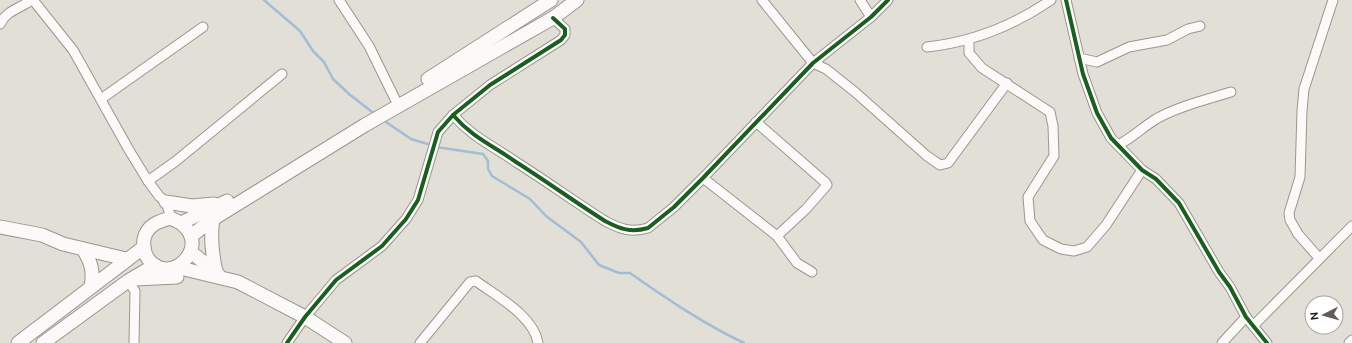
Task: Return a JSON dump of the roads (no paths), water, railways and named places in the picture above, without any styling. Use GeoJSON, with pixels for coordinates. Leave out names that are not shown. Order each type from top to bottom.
{"type":"FeatureCollection","features":[{"type":"Feature","properties":{"kind":"main road"},"geometry":{"type":"LineString","coordinates":[[18,343],[134,253],[148,229],[158,221],[176,220],[228,201],[396,102],[552,0]]}},
{"type":"Feature","properties":{"kind":"main road"},"geometry":{"type":"LineString","coordinates":[[396,102],[553,18],[577,0]]}},
{"type":"Feature","properties":{"kind":"main road"},"geometry":{"type":"LineString","coordinates":[[191,236],[213,219],[365,121]]}},
{"type":"Feature","properties":{"kind":"main road"},"geometry":{"type":"LineString","coordinates":[[166,202],[192,206],[228,201]]}},
{"type":"Feature","properties":{"kind":"main road"},"geometry":{"type":"LineString","coordinates":[[213,219],[210,233],[211,249],[216,275]]}},
{"type":"Feature","properties":{"kind":"main road"},"geometry":{"type":"LineString","coordinates":[[56,239],[68,237],[134,253],[147,257],[155,265],[165,269],[176,267],[185,262],[191,252],[191,236],[176,220]]}},
{"type":"Feature","properties":{"kind":"main road"},"geometry":{"type":"LineString","coordinates":[[0,228],[42,235],[56,239],[63,244],[83,249],[134,253]]}},
{"type":"Feature","properties":{"kind":"main road"},"geometry":{"type":"LineString","coordinates":[[83,249],[91,264],[93,278],[91,286]]}},
{"type":"Feature","properties":{"kind":"main road"},"geometry":{"type":"LineString","coordinates":[[191,252],[216,275]]}},
{"type":"Feature","properties":{"kind":"main road"},"geometry":{"type":"LineString","coordinates":[[43,343],[130,280],[155,265]]}},
{"type":"Feature","properties":{"kind":"main road"},"geometry":{"type":"LineString","coordinates":[[176,267],[216,275],[238,282],[304,317],[345,343]]}},
{"type":"Feature","properties":{"kind":"main road"},"geometry":{"type":"LineString","coordinates":[[130,280],[216,275]]}},
{"type":"Feature","properties":{"kind":"street"},"geometry":{"type":"LineString","coordinates":[[0,24],[3,18],[10,11],[23,6],[32,0],[73,50],[102,99],[129,150],[148,181],[159,196],[166,202],[176,220]]}},
{"type":"Feature","properties":{"kind":"street"},"geometry":{"type":"LineString","coordinates":[[339,0],[369,46],[396,102]]}},
{"type":"Feature","properties":{"kind":"street"},"geometry":{"type":"LineString","coordinates":[[762,0],[813,62],[826,69],[855,92],[921,151],[940,165],[948,163],[1007,83]]}},
{"type":"Feature","properties":{"kind":"street"},"geometry":{"type":"LineString","coordinates":[[860,0],[871,17]]}},
{"type":"Feature","properties":{"kind":"street"},"geometry":{"type":"LineString","coordinates":[[453,115],[462,125],[486,145],[514,160],[605,221],[621,229],[630,231],[648,228],[674,206],[703,178],[813,62],[871,17],[888,0]]}},
{"type":"Feature","properties":{"kind":"street"},"geometry":{"type":"LineString","coordinates":[[927,47],[969,41],[998,29],[1051,0]]}},
{"type":"Feature","properties":{"kind":"street"},"geometry":{"type":"LineString","coordinates":[[1066,0],[1079,58],[1097,113],[1111,138],[1142,170],[1156,179],[1179,203],[1219,272],[1236,297],[1246,317],[1267,343]]}},
{"type":"Feature","properties":{"kind":"street"},"geometry":{"type":"LineString","coordinates":[[1319,258],[1298,234],[1290,220],[1289,213],[1300,177],[1304,89],[1333,0]]}},
{"type":"Feature","properties":{"kind":"street"},"geometry":{"type":"LineString","coordinates":[[287,343],[304,317],[336,280],[382,246],[406,219],[418,200],[438,132],[453,115],[462,106],[490,85],[561,40],[565,35],[565,29],[553,18]]}},
{"type":"Feature","properties":{"kind":"street"},"geometry":{"type":"LineString","coordinates":[[1079,58],[1097,62],[1136,44],[1167,40],[1188,29],[1200,26]]}},
{"type":"Feature","properties":{"kind":"street"},"geometry":{"type":"LineString","coordinates":[[102,99],[203,27]]}},
{"type":"Feature","properties":{"kind":"street"},"geometry":{"type":"LineString","coordinates":[[969,41],[968,48],[973,60],[982,68],[1049,110],[1051,115],[1055,144],[1054,156],[1028,197],[1030,221],[1043,240],[1061,249],[1074,251],[1087,247],[1106,225],[1142,170]]}},
{"type":"Feature","properties":{"kind":"street"},"geometry":{"type":"LineString","coordinates":[[148,181],[176,161],[282,74]]}},
{"type":"Feature","properties":{"kind":"street"},"geometry":{"type":"LineString","coordinates":[[1118,145],[1131,138],[1155,120],[1172,112],[1231,92]]}},
{"type":"Feature","properties":{"kind":"street"},"geometry":{"type":"LineString","coordinates":[[756,122],[827,185],[806,209],[777,236]]}},
{"type":"Feature","properties":{"kind":"street"},"geometry":{"type":"LineString","coordinates":[[703,178],[777,236],[797,263],[812,272]]}},
{"type":"Feature","properties":{"kind":"street"},"geometry":{"type":"LineString","coordinates":[[1254,325],[1352,226]]}},
{"type":"Feature","properties":{"kind":"street"},"geometry":{"type":"LineString","coordinates":[[130,280],[135,291],[134,343]]}},
{"type":"Feature","properties":{"kind":"street"},"geometry":{"type":"LineString","coordinates":[[420,343],[470,282],[476,281],[512,306],[533,330],[538,343]]}},
{"type":"Feature","properties":{"kind":"street"},"geometry":{"type":"LineString","coordinates":[[1222,343],[1246,317]]}},
{"type":"Feature","properties":{"kind":"waterway"},"geometry":{"type":"LineString","coordinates":[[264,0],[300,31],[313,51],[324,62],[333,79],[349,94],[376,115]]}},
{"type":"Feature","properties":{"kind":"waterway"},"geometry":{"type":"LineString","coordinates":[[383,120],[411,139],[431,145]]}},
{"type":"Feature","properties":{"kind":"waterway"},"geometry":{"type":"LineString","coordinates":[[436,147],[483,154],[488,161],[488,169],[492,176],[530,199],[546,216],[581,242],[599,265],[619,273],[630,273],[686,311],[744,343]]}}]}
